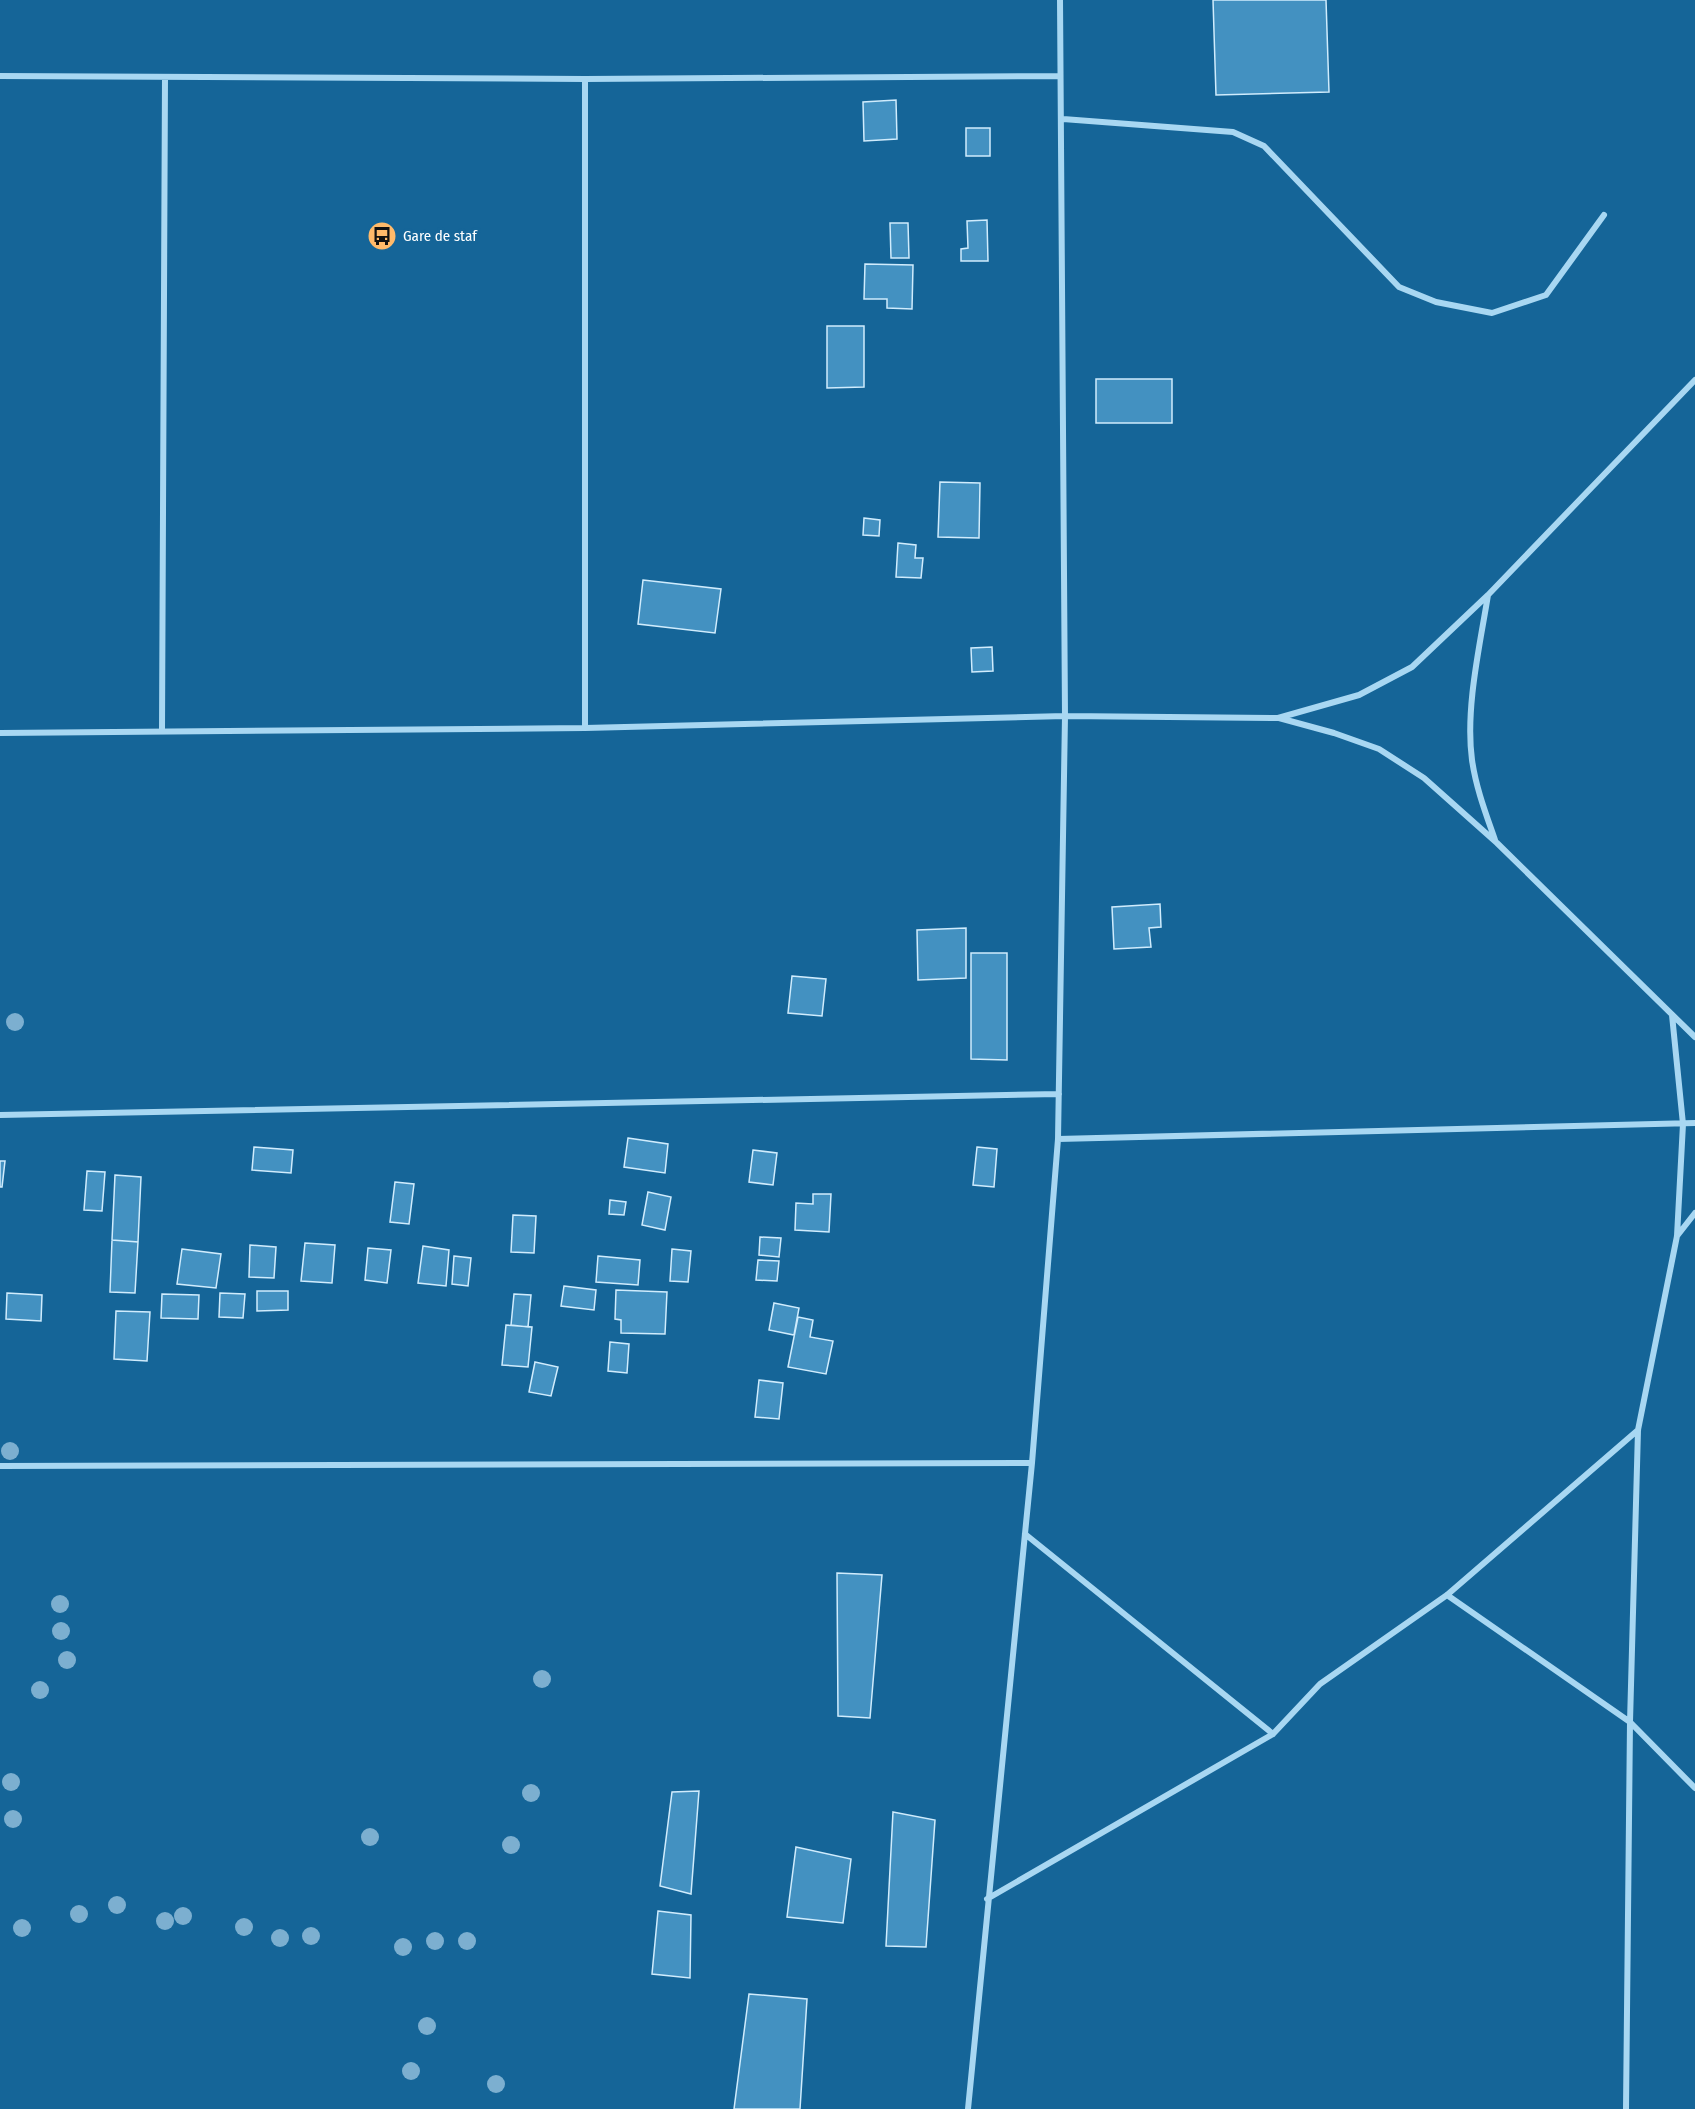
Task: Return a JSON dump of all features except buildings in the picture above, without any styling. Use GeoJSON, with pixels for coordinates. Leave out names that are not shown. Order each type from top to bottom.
{"type":"FeatureCollection","features":[{"type":"Feature","properties":{"kind":"street"},"geometry":{"type":"LineString","coordinates":[[968,2109],[1032,1463],[1058,1139],[1065,716],[1063,119],[1060,76],[1060,0]]}},
{"type":"Feature","properties":{"kind":"street"},"geometry":{"type":"LineString","coordinates":[[0,76],[585,79],[1060,76]]}},
{"type":"Feature","properties":{"kind":"street"},"geometry":{"type":"LineString","coordinates":[[162,731],[165,77]]}},
{"type":"Feature","properties":{"kind":"street"},"geometry":{"type":"LineString","coordinates":[[585,79],[585,728]]}},
{"type":"Feature","properties":{"kind":"street"},"geometry":{"type":"LineString","coordinates":[[1063,119],[1233,132],[1264,146],[1399,287],[1436,302],[1492,313],[1546,295],[1604,215]]}},
{"type":"Feature","properties":{"kind":"street"},"geometry":{"type":"LineString","coordinates":[[1278,718],[1359,695],[1412,667],[1488,595],[1695,380]]}},
{"type":"Feature","properties":{"kind":"street"},"geometry":{"type":"LineString","coordinates":[[1488,595],[1473,690],[1472,758],[1481,801],[1497,843]]}},
{"type":"Feature","properties":{"kind":"street"},"geometry":{"type":"LineString","coordinates":[[0,733],[585,728],[1065,716],[1278,718],[1334,733],[1379,750],[1424,778],[1497,843],[1695,1037]]}},
{"type":"Feature","properties":{"kind":"street"},"geometry":{"type":"LineString","coordinates":[[1626,2109],[1630,1722],[1638,1430],[1677,1236],[1683,1124],[1672,1015]]}},
{"type":"Feature","properties":{"kind":"street"},"geometry":{"type":"LineString","coordinates":[[0,1114],[1059,1094]]}},
{"type":"Feature","properties":{"kind":"street"},"geometry":{"type":"LineString","coordinates":[[1058,1139],[1695,1123]]}},
{"type":"Feature","properties":{"kind":"street"},"geometry":{"type":"LineString","coordinates":[[1677,1236],[1695,1213]]}},
{"type":"Feature","properties":{"kind":"street"},"geometry":{"type":"LineString","coordinates":[[987,1899],[1273,1734],[1320,1684],[1447,1595],[1638,1430]]}},
{"type":"Feature","properties":{"kind":"street"},"geometry":{"type":"LineString","coordinates":[[0,1466],[1032,1463]]}},
{"type":"Feature","properties":{"kind":"street"},"geometry":{"type":"LineString","coordinates":[[1025,1534],[1273,1734]]}},
{"type":"Feature","properties":{"kind":"street"},"geometry":{"type":"LineString","coordinates":[[1447,1595],[1630,1722],[1695,1788]]}},
{"type":"Feature","properties":{"kind":"place","name":"Gare de staf"},"geometry":{"type":"Point","coordinates":[382,236]}}]}
